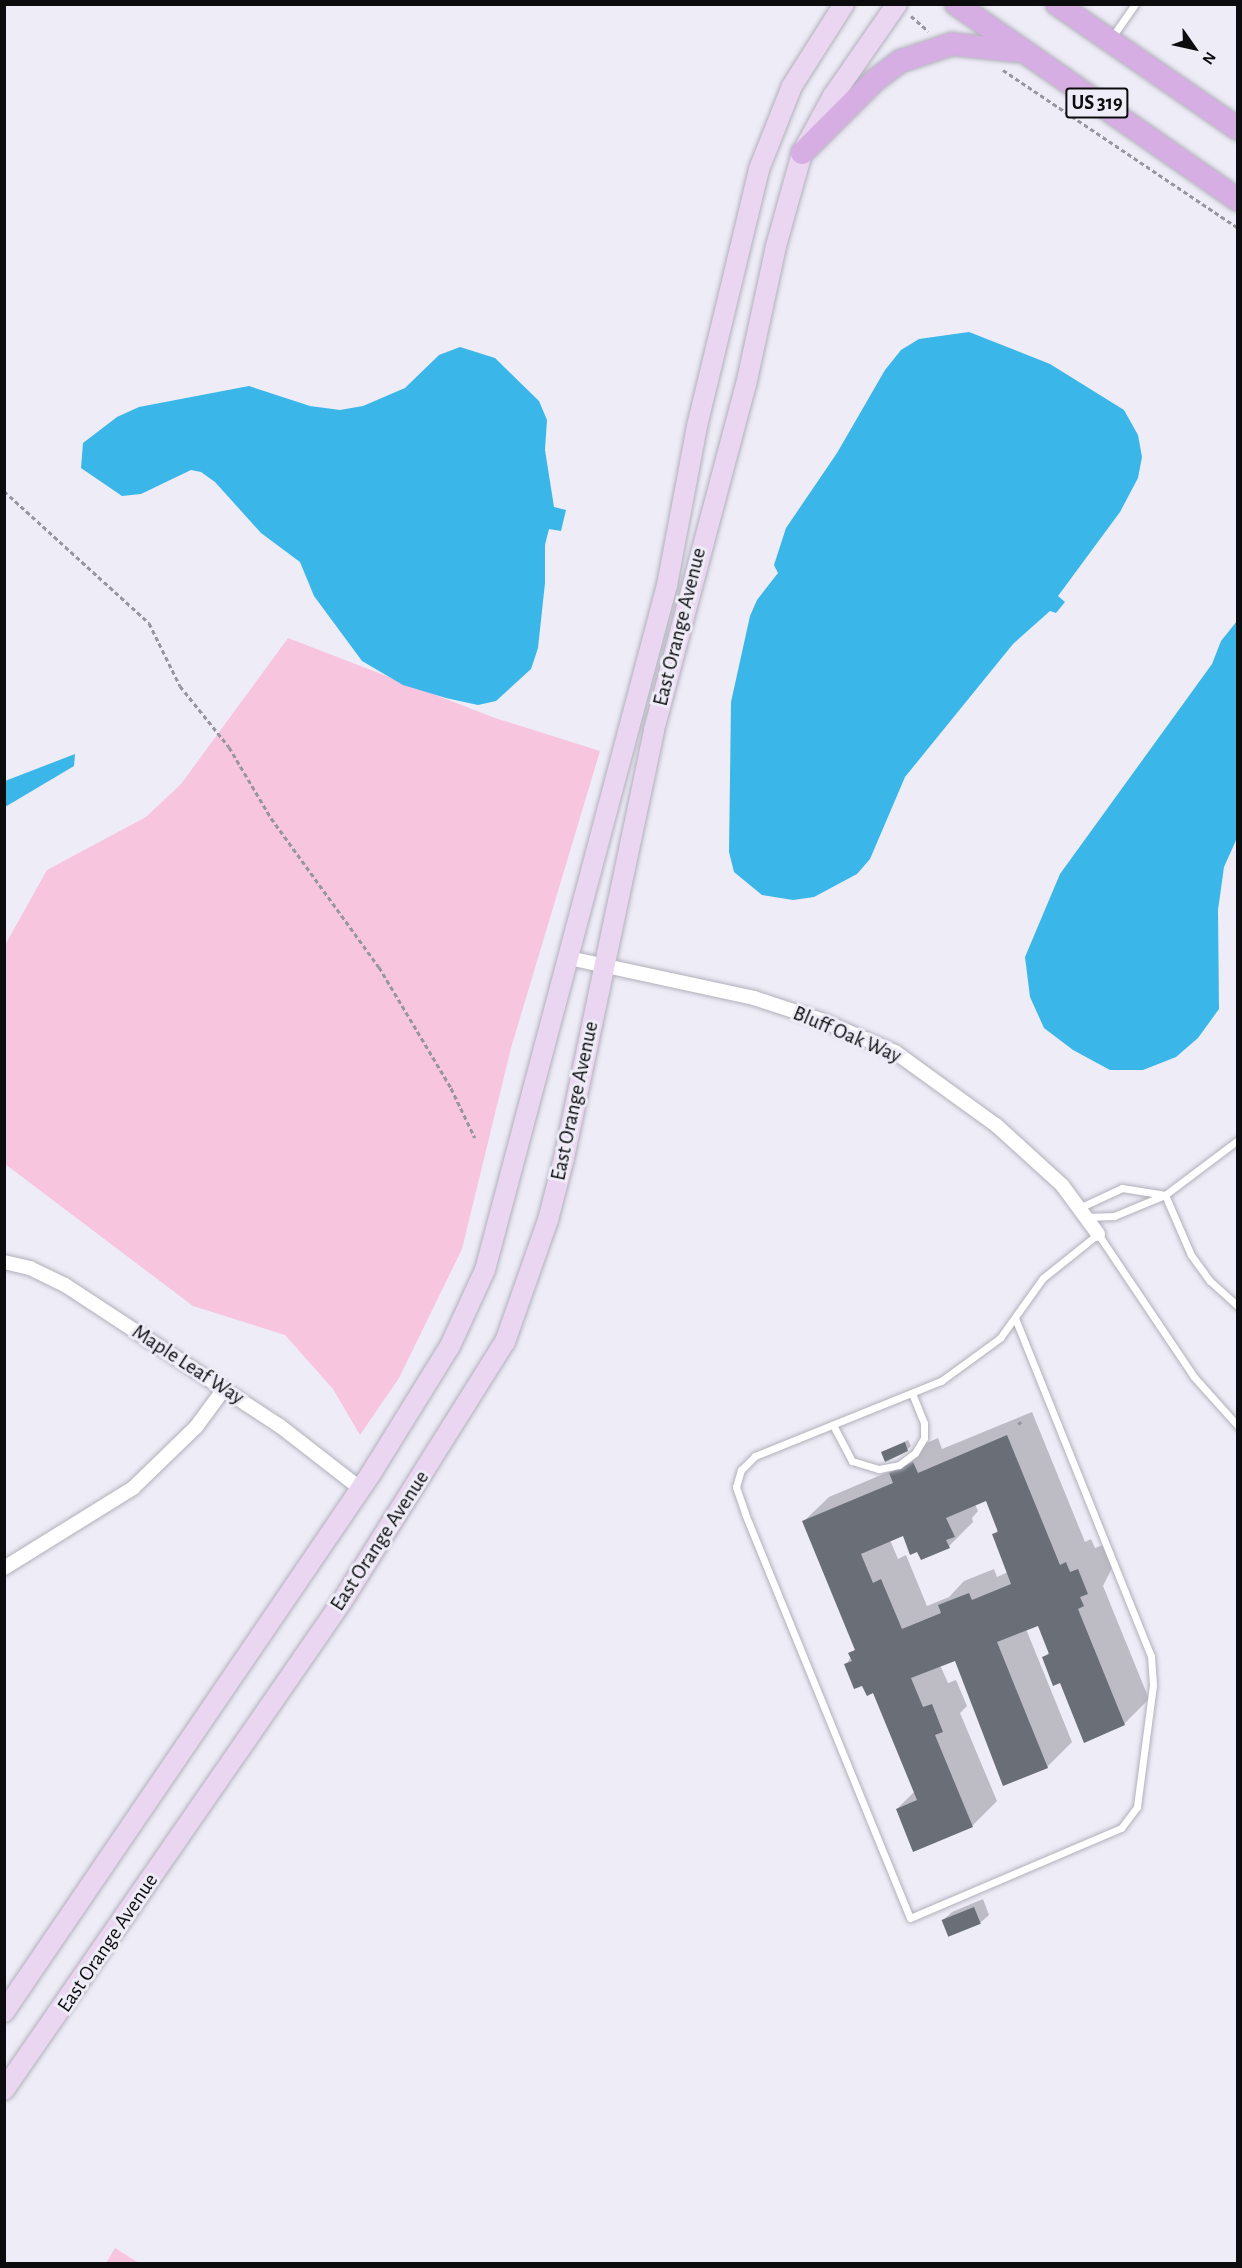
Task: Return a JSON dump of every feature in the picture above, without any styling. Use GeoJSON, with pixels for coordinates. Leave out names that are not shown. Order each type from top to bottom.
{"type":"FeatureCollection","features":[{"type":"Feature","properties":{"kind":"main road","name":"US 319"},"geometry":{"type":"LineString","coordinates":[[956,4],[1238,200]]}},
{"type":"Feature","properties":{"kind":"main road","name":"US 319"},"geometry":{"type":"LineString","coordinates":[[1057,4],[1238,129]]}},
{"type":"Feature","properties":{"kind":"main road"},"geometry":{"type":"LineString","coordinates":[[802,153],[873,81],[901,61],[932,49],[976,44],[1024,52]]}},
{"type":"Feature","properties":{"kind":"street","name":"East Orange Avenue"},"geometry":{"type":"LineString","coordinates":[[4,2012],[361,1489],[450,1346],[485,1270],[667,585],[697,426],[759,169],[792,86],[844,4]]}},
{"type":"Feature","properties":{"kind":"street","name":"East Orange Avenue"},"geometry":{"type":"LineString","coordinates":[[4,2090],[341,1603],[505,1342],[542,1239],[564,1158],[654,730],[746,385],[776,246],[802,153],[833,96],[897,4]]}},
{"type":"Feature","properties":{"kind":"street","name":"Bluff Oak Way"},"geometry":{"type":"LineString","coordinates":[[569,958],[604,963],[754,998],[821,1020],[895,1052],[996,1125],[1062,1185],[1098,1234]]}},
{"type":"Feature","properties":{"kind":"street","name":"Maple Leaf Way"},"geometry":{"type":"LineString","coordinates":[[4,1262],[30,1268],[65,1285],[280,1426],[361,1489]]}},
{"type":"Feature","properties":{"kind":"street"},"geometry":{"type":"LineString","coordinates":[[4,1568],[133,1488],[191,1433],[224,1389]]}},
{"type":"Feature","properties":{"kind":"lane"},"geometry":{"type":"LineString","coordinates":[[1110,41],[1135,4]]}},
{"type":"Feature","properties":{"kind":"lane"},"geometry":{"type":"LineString","coordinates":[[1082,1213],[1114,1216],[1164,1195],[1238,1140]]}},
{"type":"Feature","properties":{"kind":"lane"},"geometry":{"type":"LineString","coordinates":[[1082,1213],[1122,1188],[1164,1195]]}},
{"type":"Feature","properties":{"kind":"lane"},"geometry":{"type":"LineString","coordinates":[[1164,1195],[1191,1255],[1210,1281],[1238,1306]]}},
{"type":"Feature","properties":{"kind":"lane"},"geometry":{"type":"LineString","coordinates":[[1015,1318],[1150,1656],[1153,1685],[1137,1808],[1121,1828],[910,1918],[736,1487],[741,1470],[755,1456],[941,1381],[1000,1338],[1043,1278],[1098,1234],[1194,1377],[1238,1426]]}},
{"type":"Feature","properties":{"kind":"lane"},"geometry":{"type":"LineString","coordinates":[[833,1425],[852,1461],[879,1469],[899,1465],[915,1453],[924,1438],[924,1423],[912,1393]]}},
{"type":"Feature","properties":{"kind":"path"},"geometry":{"type":"LineString","coordinates":[[915,18],[930,33],[932,49]]}},
{"type":"Feature","properties":{"kind":"path"},"geometry":{"type":"LineString","coordinates":[[995,66],[1238,228]]}},
{"type":"Feature","properties":{"kind":"path"},"geometry":{"type":"LineString","coordinates":[[4,491],[149,623],[180,686],[229,747],[271,818],[379,967],[451,1088],[476,1138]]}},
{"type":"Feature","properties":{"kind":"shaded area"},"geometry":{"type":"Polygon","coordinates":[[[288,638],[495,718],[600,751],[511,1048],[462,1249],[399,1378],[360,1435],[333,1389],[285,1335],[193,1306],[5,1164],[5,945],[47,870],[146,817],[181,784],[288,638]]]}},
{"type":"Feature","properties":{"kind":"shaded area"},"geometry":{"type":"Polygon","coordinates":[[[115,2248],[139,2263],[106,2263],[115,2248]]]}},
{"type":"Feature","properties":{"kind":"water"},"geometry":{"type":"Polygon","coordinates":[[[969,332],[1050,364],[1124,410],[1138,435],[1142,457],[1138,478],[1120,512],[1058,596],[1065,602],[1056,613],[1050,611],[1013,644],[905,777],[870,859],[857,874],[814,897],[793,900],[762,895],[734,872],[729,852],[731,702],[750,616],[757,600],[778,573],[774,565],[786,528],[837,453],[885,370],[901,350],[919,339],[969,332]]]}},
{"type":"Feature","properties":{"kind":"water"},"geometry":{"type":"Polygon","coordinates":[[[460,347],[495,358],[539,401],[547,420],[545,450],[554,507],[566,510],[561,531],[549,529],[545,545],[545,583],[538,648],[531,669],[496,701],[478,705],[446,698],[403,685],[362,661],[314,596],[300,562],[261,533],[215,482],[201,472],[191,470],[141,494],[122,496],[81,468],[83,443],[117,417],[139,407],[249,386],[310,406],[340,410],[363,406],[405,388],[439,355],[460,347]]]}},
{"type":"Feature","properties":{"kind":"water"},"geometry":{"type":"Polygon","coordinates":[[[1237,621],[1237,838],[1224,867],[1218,910],[1219,1009],[1198,1038],[1176,1057],[1143,1070],[1110,1070],[1073,1050],[1044,1028],[1030,997],[1025,957],[1060,874],[1212,664],[1221,641],[1237,621]]]}},
{"type":"Feature","properties":{"kind":"water"},"geometry":{"type":"Polygon","coordinates":[[[75,754],[74,766],[5,807],[5,781],[75,754]]]}},
{"type":"Feature","properties":{"kind":"building"},"geometry":{"type":"Polygon","coordinates":[[[1007,1435],[1060,1565],[1066,1562],[1070,1572],[1078,1569],[1088,1594],[1080,1597],[1084,1606],[1078,1609],[1125,1725],[1084,1743],[1060,1683],[1053,1686],[1042,1657],[1049,1654],[1038,1626],[997,1642],[1048,1768],[1003,1786],[955,1661],[911,1678],[923,1707],[932,1704],[943,1732],[935,1735],[973,1827],[913,1852],[896,1809],[917,1800],[873,1693],[867,1696],[862,1686],[854,1689],[844,1664],[852,1661],[848,1653],[855,1650],[802,1521],[893,1483],[889,1473],[913,1462],[918,1473],[1007,1435]],[[986,1501],[946,1518],[955,1537],[946,1540],[950,1548],[921,1560],[917,1552],[910,1555],[903,1536],[861,1554],[873,1583],[881,1579],[902,1629],[941,1613],[938,1605],[969,1593],[972,1600],[1011,1584],[992,1534],[998,1532],[986,1501]]]}},
{"type":"Feature","properties":{"kind":"building"},"geometry":{"type":"Polygon","coordinates":[[[905,1442],[908,1451],[885,1462],[881,1452],[905,1442]]]}},
{"type":"Feature","properties":{"kind":"building"},"geometry":{"type":"Polygon","coordinates":[[[974,1907],[981,1924],[948,1937],[942,1920],[974,1907]]]}}]}
